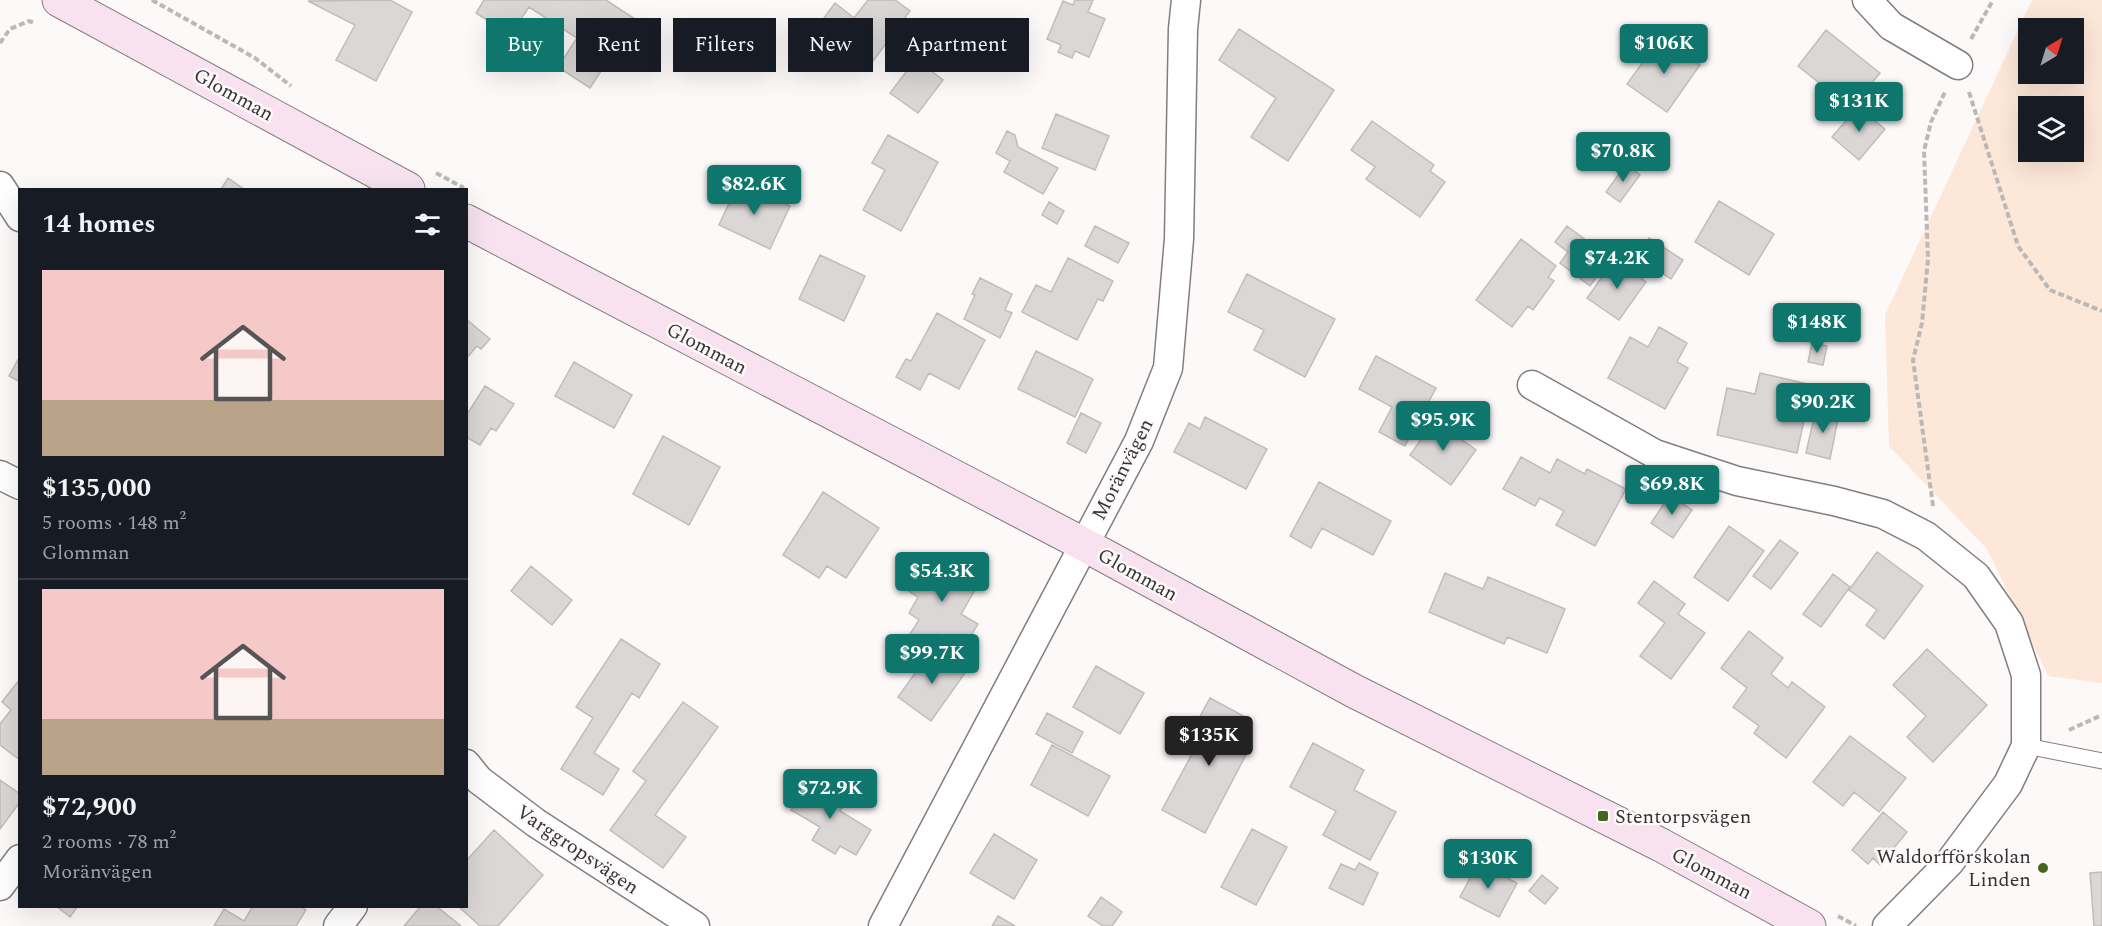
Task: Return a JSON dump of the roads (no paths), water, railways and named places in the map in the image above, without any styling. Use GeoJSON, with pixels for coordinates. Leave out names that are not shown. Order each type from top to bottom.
{"type":"FeatureCollection","features":[{"type":"Feature","properties":{"kind":"street","name":"Glomman"},"geometry":{"type":"LineString","coordinates":[[60,0],[406,188]]}},
{"type":"Feature","properties":{"kind":"street","name":"Moränvägen"},"geometry":{"type":"LineString","coordinates":[[883,926],[1139,441],[1168,368],[1179,239],[1183,29],[1186,0]]}},
{"type":"Feature","properties":{"kind":"street"},"geometry":{"type":"LineString","coordinates":[[1867,0],[1891,26],[1958,65]]}},
{"type":"Feature","properties":{"kind":"street"},"geometry":{"type":"LineString","coordinates":[[0,186],[18,214]]}},
{"type":"Feature","properties":{"kind":"street","name":"Glomman"},"geometry":{"type":"LineString","coordinates":[[468,222],[1083,544],[1354,691],[1661,845],[1822,920]]}},
{"type":"Feature","properties":{"kind":"street"},"geometry":{"type":"LineString","coordinates":[[1532,385],[1656,454],[1737,481],[1834,501],[1883,514],[1926,536],[1976,576],[2009,623],[2026,675],[2026,746],[2008,784],[1949,863],[1887,926]]}},
{"type":"Feature","properties":{"kind":"street"},"geometry":{"type":"LineString","coordinates":[[0,475],[18,484]]}},
{"type":"Feature","properties":{"kind":"street","name":"Varggropsvägen"},"geometry":{"type":"LineString","coordinates":[[471,778],[695,926]]}},
{"type":"Feature","properties":{"kind":"street"},"geometry":{"type":"LineString","coordinates":[[0,886],[18,862]]}},
{"type":"Feature","properties":{"kind":"street"},"geometry":{"type":"LineString","coordinates":[[338,926],[352,908]]}},
{"type":"Feature","properties":{"kind":"lane"},"geometry":{"type":"LineString","coordinates":[[2026,746],[2102,761]]}},
{"type":"Feature","properties":{"kind":"place","name":"Stentorpsvägen"},"geometry":{"type":"Point","coordinates":[1603,816]}},
{"type":"Feature","properties":{"kind":"place","name":"Waldorfförskolan Linden"},"geometry":{"type":"Point","coordinates":[2043,868]}}]}
